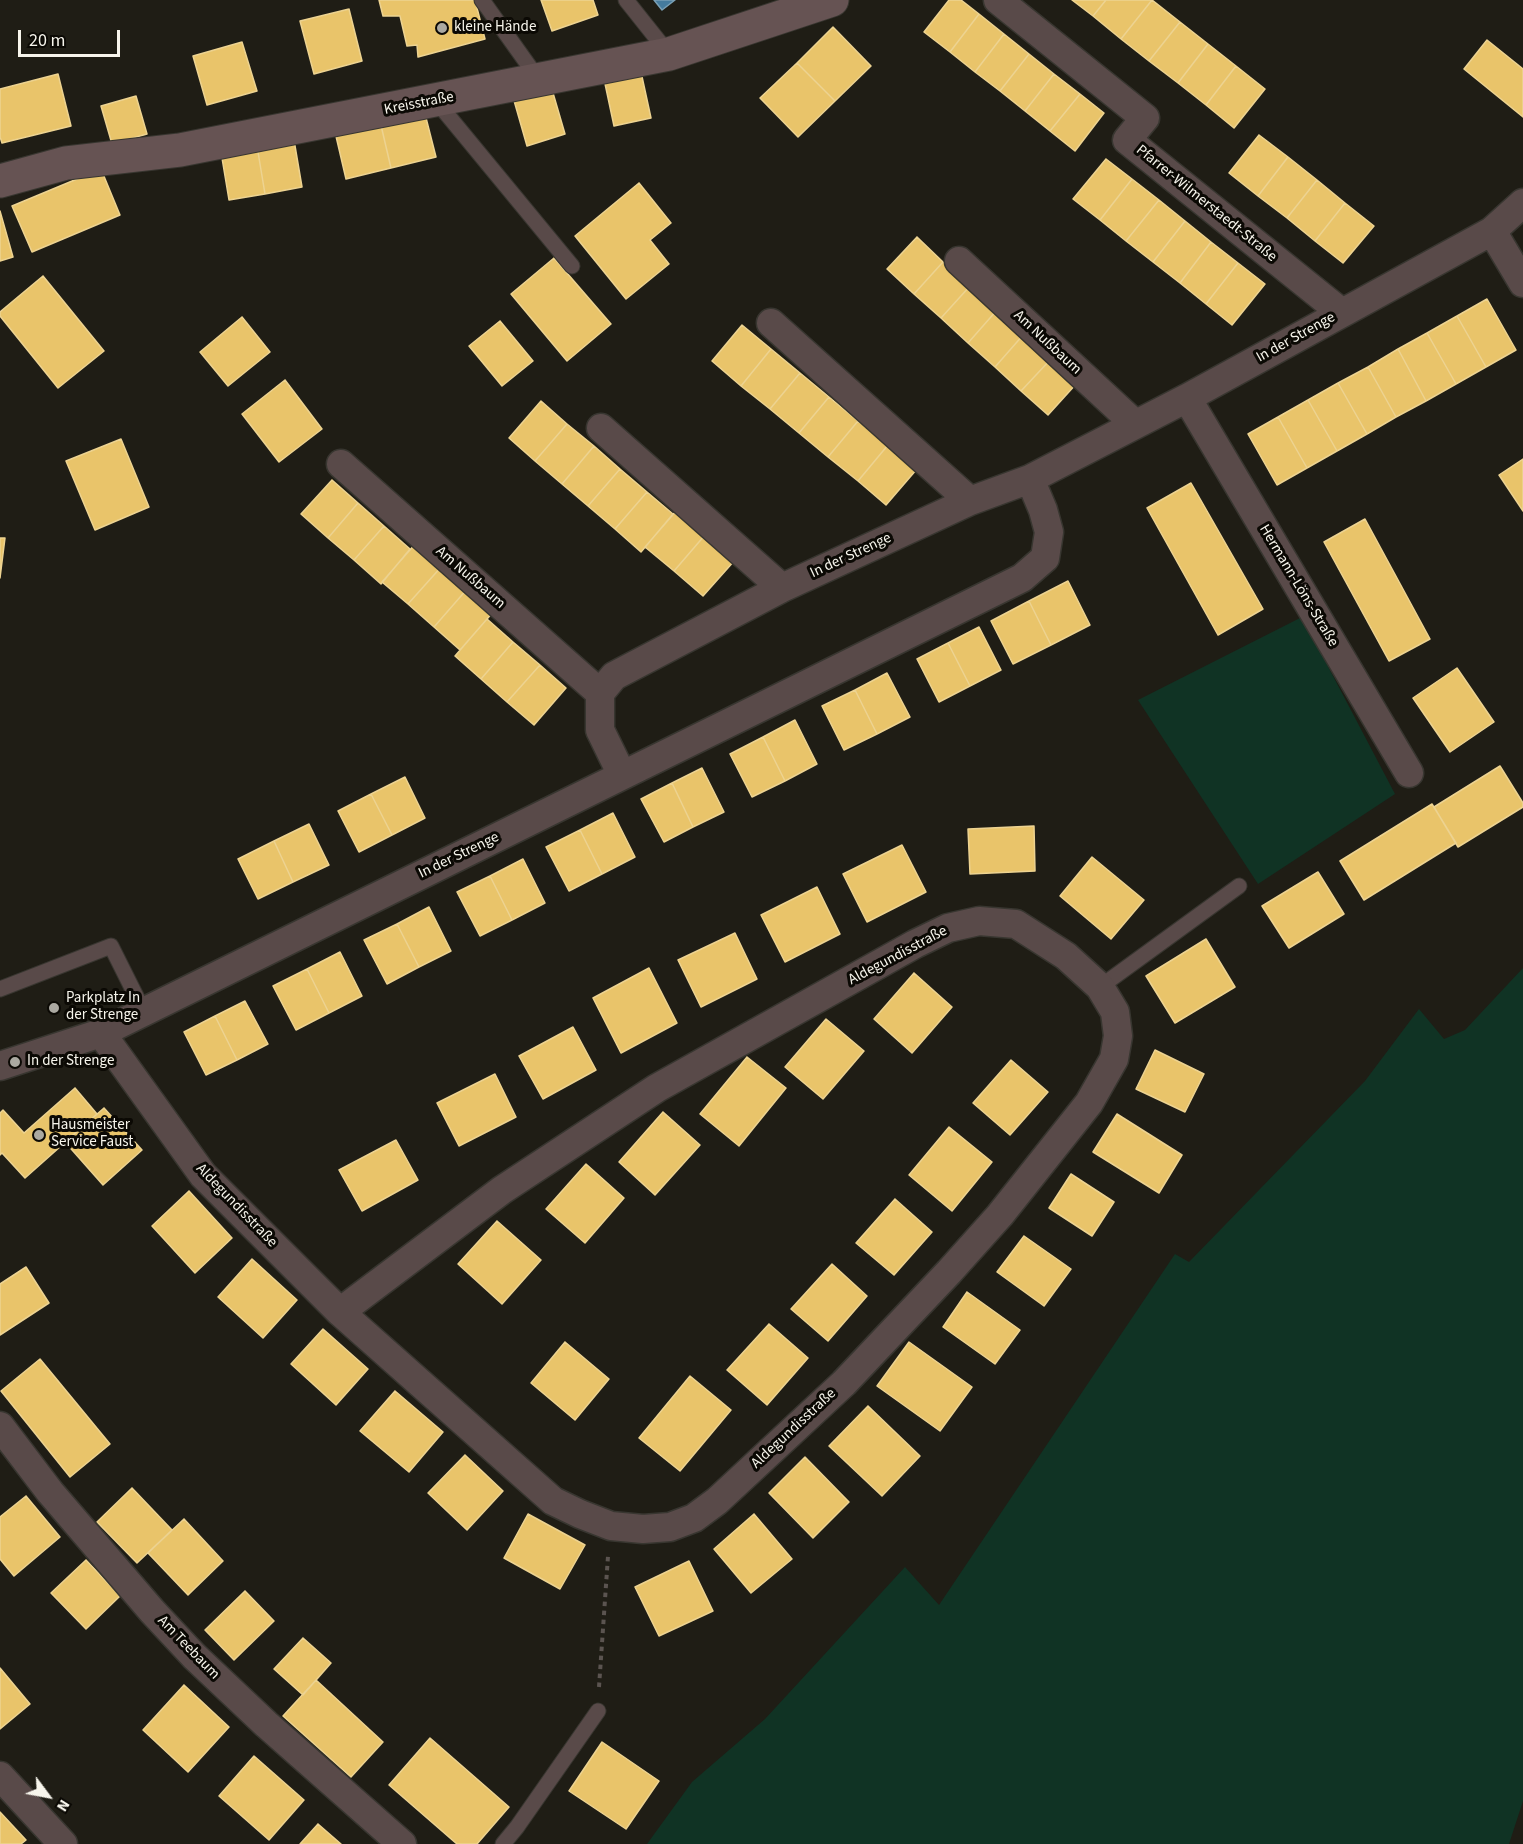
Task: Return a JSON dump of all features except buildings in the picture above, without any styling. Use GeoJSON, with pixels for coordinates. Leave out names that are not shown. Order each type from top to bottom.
{"type":"FeatureCollection","features":[{"type":"Feature","properties":{"kind":"street","name":"Kreisstraße"},"geometry":{"type":"LineString","coordinates":[[0,181],[66,163],[180,150],[669,54],[832,0]]}},
{"type":"Feature","properties":{"kind":"street","name":"Pfarrer-Wilmerstaedt-Straße"},"geometry":{"type":"LineString","coordinates":[[998,0],[1144,118],[1126,140],[1342,313]]}},
{"type":"Feature","properties":{"kind":"street","name":"In der Strenge"},"geometry":{"type":"LineString","coordinates":[[600,693],[614,676],[782,588],[970,501],[1030,479],[1187,398],[1492,231],[1523,203]]}},
{"type":"Feature","properties":{"kind":"street"},"geometry":{"type":"LineString","coordinates":[[1492,231],[1523,283]]}},
{"type":"Feature","properties":{"kind":"street","name":"Am Nußbaum"},"geometry":{"type":"LineString","coordinates":[[959,261],[1135,424]]}},
{"type":"Feature","properties":{"kind":"street"},"geometry":{"type":"LineString","coordinates":[[771,323],[970,501]]}},
{"type":"Feature","properties":{"kind":"street","name":"Hermann-Löns-Straße"},"geometry":{"type":"LineString","coordinates":[[1187,398],[1409,773]]}},
{"type":"Feature","properties":{"kind":"street"},"geometry":{"type":"LineString","coordinates":[[601,428],[782,588]]}},
{"type":"Feature","properties":{"kind":"street","name":"Am Nußbaum"},"geometry":{"type":"LineString","coordinates":[[341,464],[600,693]]}},
{"type":"Feature","properties":{"kind":"street","name":"In der Strenge"},"geometry":{"type":"LineString","coordinates":[[8,1059],[101,1033],[1022,578],[1045,558],[1049,532],[1030,479]]}},
{"type":"Feature","properties":{"kind":"street"},"geometry":{"type":"LineString","coordinates":[[600,693],[600,729],[622,775]]}},
{"type":"Feature","properties":{"kind":"street","name":"Aldegundisstraße"},"geometry":{"type":"LineString","coordinates":[[101,1033],[203,1175],[340,1312],[554,1501],[611,1526],[643,1529],[670,1527],[694,1518],[717,1501],[844,1383],[964,1256],[1000,1215],[1089,1103],[1114,1059],[1118,1036],[1115,1012],[1100,987],[1066,956],[1016,924],[978,921],[948,928],[915,944],[657,1088],[502,1190],[340,1312]]}},
{"type":"Feature","properties":{"kind":"street","name":"Am Teebaum"},"geometry":{"type":"LineString","coordinates":[[0,1426],[58,1500],[152,1611],[194,1656],[266,1724],[402,1844]]}},
{"type":"Feature","properties":{"kind":"street"},"geometry":{"type":"LineString","coordinates":[[0,1776],[63,1844]]}},
{"type":"Feature","properties":{"kind":"lane"},"geometry":{"type":"LineString","coordinates":[[482,0],[540,80]]}},
{"type":"Feature","properties":{"kind":"lane"},"geometry":{"type":"LineString","coordinates":[[626,0],[669,54]]}},
{"type":"Feature","properties":{"kind":"lane"},"geometry":{"type":"LineString","coordinates":[[436,101],[572,266]]}},
{"type":"Feature","properties":{"kind":"lane"},"geometry":{"type":"LineString","coordinates":[[1100,987],[1239,886]]}},
{"type":"Feature","properties":{"kind":"lane"},"geometry":{"type":"LineString","coordinates":[[0,989],[111,946],[144,1012]]}},
{"type":"Feature","properties":{"kind":"lane"},"geometry":{"type":"LineString","coordinates":[[503,1844],[598,1712]]}},
{"type":"Feature","properties":{"kind":"path"},"geometry":{"type":"LineString","coordinates":[[598,1712],[611,1526]]}},
{"type":"Feature","properties":{"kind":"green space"},"geometry":{"type":"Polygon","coordinates":[[[1302,617],[1395,794],[1258,884],[1138,700],[1302,617]]]}},
{"type":"Feature","properties":{"kind":"green space"},"geometry":{"type":"Polygon","coordinates":[[[1523,968],[1523,1801],[1509,1844],[647,1844],[692,1782],[765,1719],[905,1567],[939,1605],[1175,1254],[1189,1262],[1365,1081],[1419,1009],[1444,1039],[1465,1030],[1523,968]]]}},
{"type":"Feature","properties":{"kind":"place","name":"kleine Hände"},"geometry":{"type":"Point","coordinates":[442,28]}},
{"type":"Feature","properties":{"kind":"place","name":"Parkplatz In der Strenge"},"geometry":{"type":"Point","coordinates":[54,1008]}},
{"type":"Feature","properties":{"kind":"place","name":"In der Strenge"},"geometry":{"type":"Point","coordinates":[15,1062]}},
{"type":"Feature","properties":{"kind":"place","name":"Hausmeister Service Faust"},"geometry":{"type":"Point","coordinates":[39,1135]}}]}
